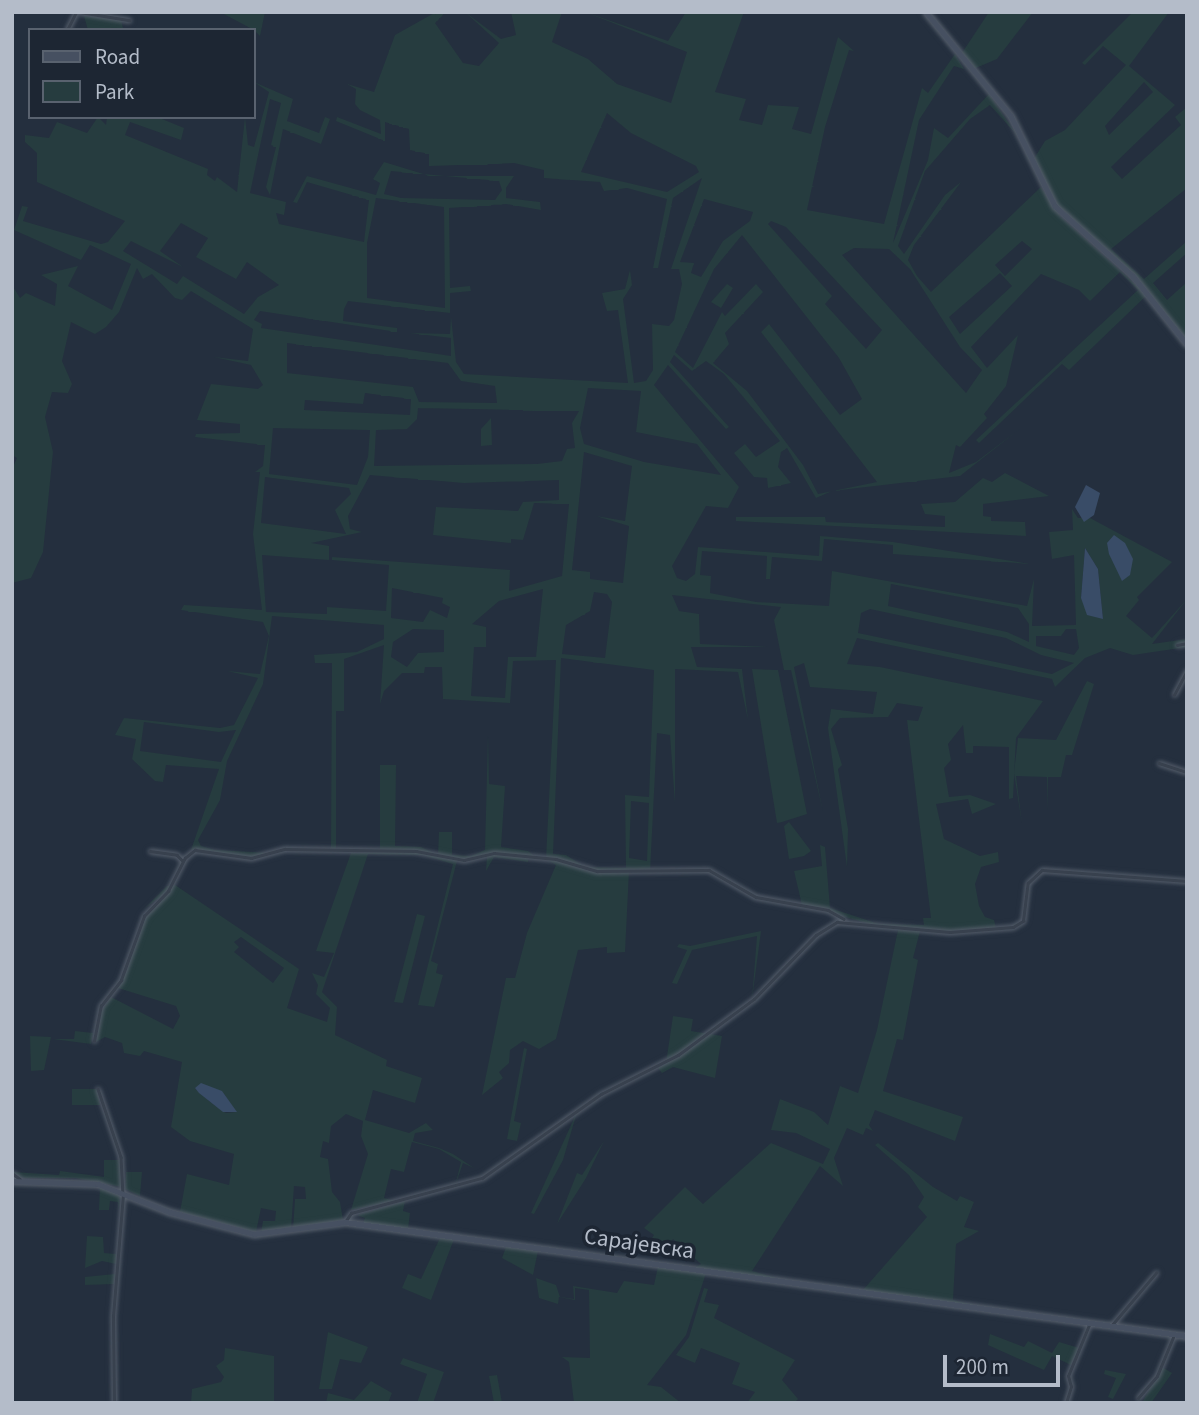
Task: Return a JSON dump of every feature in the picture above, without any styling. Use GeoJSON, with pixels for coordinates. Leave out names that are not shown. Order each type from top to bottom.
{"type":"FeatureCollection","features":[{"type":"Feature","properties":{"kind":"main road"},"geometry":{"type":"LineString","coordinates":[[926,12],[969,71],[1004,107],[1055,206],[1146,289],[1187,344]]}},
{"type":"Feature","properties":{"kind":"main road","name":"Сарајевска"},"geometry":{"type":"LineString","coordinates":[[12,1181],[20,1179],[89,1182],[123,1191],[170,1212],[254,1234],[345,1222],[1187,1336]]}},
{"type":"Feature","properties":{"kind":"street"},"geometry":{"type":"LineString","coordinates":[[68,28],[78,12],[129,20]]}},
{"type":"Feature","properties":{"kind":"street"},"geometry":{"type":"LineString","coordinates":[[1177,645],[1187,643]]}},
{"type":"Feature","properties":{"kind":"street"},"geometry":{"type":"LineString","coordinates":[[1174,695],[1187,671]]}},
{"type":"Feature","properties":{"kind":"street"},"geometry":{"type":"LineString","coordinates":[[1158,763],[1187,772]]}},
{"type":"Feature","properties":{"kind":"street"},"geometry":{"type":"LineString","coordinates":[[94,1041],[101,1006],[121,980],[141,922],[173,886],[183,863],[198,849],[251,858],[285,849],[416,850],[464,860],[489,853],[548,858],[605,871],[709,870],[756,897],[828,910],[844,919],[886,929],[963,932],[1013,927],[1023,921],[1027,886],[1038,872],[1092,872],[1187,881]]}},
{"type":"Feature","properties":{"kind":"street"},"geometry":{"type":"LineString","coordinates":[[150,851],[177,855],[183,863]]}},
{"type":"Feature","properties":{"kind":"street"},"geometry":{"type":"LineString","coordinates":[[345,1222],[351,1213],[473,1182],[601,1094],[678,1055],[765,989],[816,934],[844,919]]}},
{"type":"Feature","properties":{"kind":"street"},"geometry":{"type":"LineString","coordinates":[[98,1089],[124,1168],[113,1316],[114,1403]]}},
{"type":"Feature","properties":{"kind":"street"},"geometry":{"type":"LineString","coordinates":[[12,1173],[20,1179]]}},
{"type":"Feature","properties":{"kind":"street"},"geometry":{"type":"LineString","coordinates":[[1111,1326],[1156,1273]]}},
{"type":"Feature","properties":{"kind":"street"},"geometry":{"type":"LineString","coordinates":[[1066,1403],[1072,1387],[1068,1376],[1089,1322]]}},
{"type":"Feature","properties":{"kind":"street"},"geometry":{"type":"LineString","coordinates":[[1138,1398],[1157,1376],[1174,1335]]}},
{"type":"Feature","properties":{"kind":"green space"},"geometry":{"type":"Polygon","coordinates":[[[220,12],[265,12],[260,36],[256,28],[250,28],[220,12]]]}},
{"type":"Feature","properties":{"kind":"green space"},"geometry":{"type":"Polygon","coordinates":[[[436,12],[445,12],[435,23],[463,63],[479,66],[499,43],[465,12],[501,39],[516,35],[511,12],[562,12],[552,42],[588,59],[617,84],[671,103],[687,52],[585,12],[668,41],[686,12],[744,12],[715,92],[746,99],[739,120],[762,125],[768,105],[799,107],[792,129],[811,134],[838,37],[854,51],[849,50],[825,127],[807,210],[884,224],[922,88],[928,93],[955,54],[964,69],[954,66],[919,120],[893,243],[928,160],[934,128],[948,138],[989,94],[1016,134],[990,105],[970,119],[925,171],[898,246],[904,254],[945,195],[961,182],[914,245],[908,260],[917,276],[931,292],[1041,187],[1061,217],[1147,295],[1069,370],[1062,364],[979,443],[976,440],[1138,290],[1120,272],[1090,301],[1079,290],[1041,274],[971,347],[987,368],[1018,335],[1006,386],[984,414],[987,418],[960,447],[956,445],[949,473],[976,462],[1021,428],[960,476],[834,491],[877,482],[761,332],[769,324],[840,415],[862,399],[839,358],[742,235],[714,269],[675,352],[693,368],[722,312],[725,316],[756,284],[763,292],[725,333],[729,344],[713,363],[747,391],[803,465],[818,494],[831,491],[816,498],[787,448],[781,452],[778,467],[791,483],[768,488],[767,478],[754,477],[734,453],[745,444],[756,457],[780,441],[724,374],[706,361],[692,371],[674,355],[670,362],[729,427],[726,429],[668,365],[654,385],[739,487],[728,508],[706,506],[672,566],[677,578],[686,581],[695,574],[698,547],[819,556],[820,536],[893,542],[1030,564],[893,554],[893,545],[824,539],[822,561],[772,557],[770,579],[766,579],[767,556],[702,551],[700,575],[711,576],[710,593],[756,602],[829,606],[832,571],[1027,606],[1034,579],[1032,626],[1076,625],[1074,555],[1052,559],[1049,532],[1073,530],[1072,509],[1078,518],[1090,518],[1172,562],[1137,597],[1139,600],[1126,616],[1152,638],[1187,599],[1152,644],[1187,639],[1187,647],[1133,655],[1110,648],[1085,658],[1055,687],[1052,679],[857,638],[847,664],[880,667],[1043,701],[1016,738],[1013,798],[1009,799],[1009,747],[973,746],[973,753],[966,753],[963,725],[948,744],[951,760],[944,768],[949,797],[970,795],[996,804],[972,814],[968,799],[936,804],[944,839],[980,856],[998,852],[999,862],[981,867],[975,884],[979,906],[985,917],[994,920],[996,928],[947,931],[881,927],[802,905],[794,871],[822,866],[820,845],[825,847],[830,908],[879,924],[924,925],[923,918],[931,918],[907,720],[918,721],[923,707],[897,703],[888,717],[840,718],[831,729],[842,765],[838,769],[848,829],[847,867],[828,728],[831,709],[873,714],[877,692],[810,687],[804,663],[794,667],[823,812],[791,670],[784,670],[774,620],[781,607],[672,595],[679,611],[699,614],[700,644],[769,647],[691,647],[697,667],[742,669],[748,720],[738,672],[675,669],[675,803],[670,735],[657,733],[650,872],[629,871],[625,952],[607,953],[607,947],[578,950],[556,1039],[539,1049],[523,1041],[510,1050],[509,1063],[499,1072],[503,1078],[482,1095],[506,978],[515,978],[527,933],[556,865],[546,859],[556,660],[513,661],[510,703],[443,699],[442,667],[425,667],[424,673],[402,673],[384,691],[380,704],[384,645],[344,659],[344,711],[336,711],[336,850],[331,851],[332,663],[315,663],[314,655],[357,652],[384,639],[384,625],[272,616],[263,684],[227,761],[220,800],[198,840],[201,846],[215,850],[269,853],[250,857],[191,850],[219,769],[166,765],[163,782],[155,781],[132,759],[136,739],[115,735],[124,718],[220,728],[234,725],[258,678],[227,671],[260,674],[269,636],[263,622],[181,610],[184,605],[262,610],[253,534],[260,472],[255,472],[263,466],[265,445],[195,437],[196,434],[240,433],[240,424],[197,420],[211,384],[258,389],[263,385],[251,365],[214,357],[248,361],[253,329],[191,291],[182,300],[175,298],[152,274],[143,279],[137,268],[119,312],[106,327],[95,334],[71,322],[62,361],[72,384],[68,393],[52,392],[45,417],[53,452],[43,552],[31,578],[12,583],[12,469],[17,458],[12,455],[12,285],[20,298],[26,293],[55,306],[57,284],[41,275],[78,266],[68,286],[112,310],[131,264],[90,245],[81,260],[14,230],[22,206],[28,207],[23,221],[101,244],[108,242],[125,221],[37,182],[37,153],[25,142],[25,135],[49,138],[57,122],[87,133],[97,119],[106,125],[107,119],[162,119],[184,128],[181,140],[130,122],[125,135],[208,169],[207,175],[215,181],[217,177],[237,192],[245,119],[248,145],[254,147],[269,92],[256,83],[293,99],[287,121],[319,133],[325,117],[330,119],[321,144],[283,129],[270,195],[266,187],[276,147],[271,145],[281,103],[270,99],[250,193],[286,202],[284,215],[276,213],[279,224],[364,242],[369,200],[307,182],[297,203],[293,202],[307,176],[376,195],[380,183],[373,179],[384,162],[423,174],[391,171],[384,194],[401,198],[495,200],[502,190],[499,181],[445,176],[514,176],[506,188],[506,198],[540,202],[541,210],[506,204],[449,208],[450,288],[470,286],[471,291],[450,293],[450,313],[348,301],[343,321],[397,328],[397,332],[260,311],[254,320],[262,324],[261,328],[451,356],[451,338],[410,333],[450,334],[451,317],[456,362],[464,374],[628,383],[618,310],[607,311],[602,293],[625,289],[630,270],[632,285],[623,299],[634,383],[646,381],[653,370],[652,324],[669,326],[674,320],[682,284],[679,269],[671,269],[702,178],[673,198],[658,268],[653,268],[667,199],[627,188],[604,191],[600,182],[544,178],[544,170],[514,163],[429,166],[429,154],[410,150],[409,129],[385,122],[385,141],[336,121],[337,117],[381,134],[380,120],[360,110],[355,104],[356,89],[347,84],[374,92],[395,35],[436,12]],[[607,113],[581,172],[667,192],[699,172],[696,166],[631,133],[607,113]],[[376,198],[367,243],[367,298],[445,308],[444,207],[376,198]],[[704,199],[680,262],[694,263],[691,273],[701,277],[723,241],[750,221],[753,212],[704,199]],[[771,221],[768,224],[832,296],[825,304],[866,349],[882,330],[786,227],[771,221]],[[181,223],[160,251],[183,267],[131,241],[123,251],[177,284],[183,276],[244,314],[258,297],[279,285],[247,262],[236,279],[196,257],[208,238],[181,223]],[[1022,241],[995,265],[1005,276],[1032,249],[1022,241]],[[854,248],[842,255],[966,393],[982,370],[960,347],[910,269],[889,249],[854,248]],[[1000,273],[949,317],[960,334],[1012,286],[1000,273]],[[287,343],[287,373],[413,387],[419,402],[497,403],[495,386],[461,381],[448,363],[287,343]],[[588,388],[580,428],[584,444],[644,462],[721,475],[697,444],[636,432],[641,391],[588,388]],[[365,393],[363,404],[305,400],[304,410],[410,415],[411,399],[365,393]],[[418,408],[417,419],[407,429],[376,430],[374,466],[537,464],[562,461],[567,449],[575,448],[572,423],[579,411],[418,408]],[[273,428],[269,474],[357,485],[368,457],[370,430],[273,428]],[[584,452],[572,570],[590,572],[590,579],[623,583],[629,526],[596,516],[625,521],[632,466],[584,452]],[[370,475],[348,516],[350,529],[362,532],[311,543],[329,546],[329,560],[262,555],[266,612],[327,614],[327,607],[386,611],[389,565],[332,560],[332,557],[510,570],[509,591],[562,576],[569,504],[534,503],[523,540],[511,539],[511,543],[433,535],[436,507],[518,511],[523,502],[559,500],[559,480],[464,483],[370,475]],[[265,477],[261,523],[346,534],[335,510],[351,494],[349,488],[265,477]],[[1085,548],[1081,598],[1103,619],[1098,569],[1085,548]],[[891,584],[888,606],[1007,632],[1029,642],[1029,624],[1018,608],[891,584]],[[392,588],[391,618],[423,622],[430,610],[447,618],[450,607],[442,603],[443,598],[392,588]],[[543,589],[499,601],[472,624],[486,627],[486,647],[474,647],[471,696],[505,698],[508,657],[536,657],[543,589]],[[594,592],[590,611],[566,625],[562,654],[605,658],[612,602],[607,594],[594,592]],[[870,609],[861,613],[858,633],[1052,674],[1074,663],[1041,655],[1006,638],[870,609]],[[413,629],[393,642],[391,657],[407,667],[418,653],[444,652],[444,630],[413,629]],[[1066,629],[1061,636],[1036,636],[1036,646],[1074,655],[1079,648],[1076,629],[1066,629]],[[561,658],[553,854],[566,855],[585,867],[626,868],[625,795],[649,797],[654,670],[561,658]],[[144,722],[140,751],[221,762],[236,730],[219,732],[144,722]],[[631,801],[629,858],[647,861],[649,803],[631,801]]]}},
{"type":"Feature","properties":{"kind":"green space"},"geometry":{"type":"Polygon","coordinates":[[[989,12],[1033,12],[997,59],[971,70],[960,56],[989,12]]]}},
{"type":"Feature","properties":{"kind":"green space"},"geometry":{"type":"Polygon","coordinates":[[[1133,12],[1169,12],[1129,66],[1175,105],[1111,167],[1122,179],[1181,125],[1175,117],[1187,107],[1187,188],[1111,249],[1144,279],[1187,241],[1187,253],[1153,283],[1167,300],[1187,282],[1187,341],[1142,285],[1062,215],[1032,162],[1045,141],[1065,130],[1126,65],[1103,46],[1085,65],[1082,63],[1133,12]],[[1144,82],[1105,126],[1109,135],[1153,92],[1144,82]]]}},
{"type":"Feature","properties":{"kind":"green space"},"geometry":{"type":"Polygon","coordinates":[[[84,16],[121,20],[123,28],[87,28],[84,16]]]}},
{"type":"Feature","properties":{"kind":"green space"},"geometry":{"type":"Polygon","coordinates":[[[727,284],[733,288],[721,308],[711,302],[727,284]]]}},
{"type":"Feature","properties":{"kind":"green space"},"geometry":{"type":"Polygon","coordinates":[[[491,418],[492,445],[481,446],[481,429],[491,418]]]}},
{"type":"Feature","properties":{"kind":"green space"},"geometry":{"type":"Polygon","coordinates":[[[1005,473],[1049,496],[983,504],[983,516],[991,517],[991,521],[1025,522],[1026,536],[736,521],[736,517],[825,517],[826,522],[945,527],[945,516],[925,514],[921,504],[955,502],[983,478],[992,482],[1005,473]]]}},
{"type":"Feature","properties":{"kind":"green space"},"geometry":{"type":"Polygon","coordinates":[[[752,669],[778,670],[807,814],[777,823],[752,669]]]}},
{"type":"Feature","properties":{"kind":"green space"},"geometry":{"type":"Polygon","coordinates":[[[1087,681],[1094,684],[1072,755],[1066,755],[1061,777],[1048,777],[1048,811],[1047,777],[1016,776],[1022,824],[1014,773],[1018,738],[1056,740],[1087,681]]]}},
{"type":"Feature","properties":{"kind":"green space"},"geometry":{"type":"Polygon","coordinates":[[[488,735],[489,784],[505,786],[501,847],[528,851],[536,857],[529,856],[528,862],[494,857],[486,871],[487,857],[457,861],[431,961],[438,964],[436,973],[443,975],[434,1007],[418,1005],[453,864],[423,855],[368,854],[322,992],[337,1007],[335,1035],[387,1060],[386,1066],[422,1078],[415,1103],[373,1090],[365,1120],[409,1133],[426,1123],[433,1130],[415,1133],[413,1141],[439,1148],[453,1154],[474,1168],[463,1163],[455,1186],[461,1162],[439,1149],[412,1142],[404,1172],[391,1169],[384,1198],[395,1201],[351,1210],[368,1154],[361,1136],[363,1121],[346,1114],[331,1126],[329,1143],[323,1141],[320,1157],[328,1159],[332,1192],[340,1202],[343,1220],[293,1229],[295,1199],[306,1199],[305,1187],[294,1186],[291,1229],[261,1233],[263,1221],[275,1221],[276,1211],[261,1208],[256,1232],[180,1212],[187,1174],[229,1185],[234,1154],[190,1141],[171,1127],[182,1062],[144,1051],[140,1056],[124,1053],[122,1043],[105,1037],[96,1042],[101,1012],[111,997],[173,1029],[180,1016],[176,1006],[118,988],[144,918],[162,896],[145,908],[167,886],[175,885],[299,969],[287,1008],[327,1022],[330,1008],[316,994],[318,985],[312,973],[324,977],[334,953],[316,951],[351,853],[380,852],[380,765],[396,765],[395,846],[421,847],[438,855],[439,832],[452,832],[452,855],[471,856],[485,850],[488,735]],[[241,937],[234,942],[239,947],[234,952],[273,983],[284,968],[241,937]],[[199,1086],[195,1088],[226,1113],[236,1112],[224,1094],[199,1086]]]}},
{"type":"Feature","properties":{"kind":"green space"},"geometry":{"type":"Polygon","coordinates":[[[789,822],[811,851],[804,856],[789,859],[784,826],[789,822]]]}},
{"type":"Feature","properties":{"kind":"green space"},"geometry":{"type":"Polygon","coordinates":[[[417,914],[425,916],[403,1003],[394,1002],[417,914]]]}},
{"type":"Feature","properties":{"kind":"green space"},"geometry":{"type":"Polygon","coordinates":[[[898,930],[920,931],[913,958],[918,960],[903,1040],[897,1039],[883,1091],[963,1117],[955,1141],[875,1110],[869,1125],[873,1131],[866,1128],[863,1135],[847,1128],[834,1158],[843,1186],[820,1166],[752,1271],[780,1279],[695,1268],[701,1264],[673,1239],[664,1253],[650,1241],[654,1235],[644,1228],[685,1187],[703,1204],[771,1143],[823,1164],[830,1149],[796,1133],[771,1130],[780,1099],[814,1112],[828,1125],[840,1086],[858,1093],[877,1030],[898,930]]]}},
{"type":"Feature","properties":{"kind":"green space"},"geometry":{"type":"Polygon","coordinates":[[[761,931],[752,999],[757,936],[692,950],[677,984],[672,983],[687,950],[677,947],[679,944],[690,946],[761,931]]]}},
{"type":"Feature","properties":{"kind":"green space"},"geometry":{"type":"Polygon","coordinates":[[[673,1016],[693,1019],[691,1031],[722,1036],[715,1078],[673,1067],[662,1073],[658,1068],[666,1063],[673,1016]]]}},
{"type":"Feature","properties":{"kind":"green space"},"geometry":{"type":"Polygon","coordinates":[[[75,1031],[93,1033],[91,1044],[53,1039],[74,1039],[75,1031]]]}},
{"type":"Feature","properties":{"kind":"green space"},"geometry":{"type":"Polygon","coordinates":[[[30,1036],[51,1037],[44,1070],[31,1071],[30,1036]]]}},
{"type":"Feature","properties":{"kind":"green space"},"geometry":{"type":"Polygon","coordinates":[[[524,1048],[527,1049],[514,1121],[521,1123],[517,1141],[507,1139],[524,1048]]]}},
{"type":"Feature","properties":{"kind":"green space"},"geometry":{"type":"Polygon","coordinates":[[[72,1089],[97,1089],[100,1105],[72,1105],[72,1089]]]}},
{"type":"Feature","properties":{"kind":"green space"},"geometry":{"type":"Polygon","coordinates":[[[577,1112],[563,1160],[534,1214],[531,1213],[577,1112]]]}},
{"type":"Feature","properties":{"kind":"green space"},"geometry":{"type":"Polygon","coordinates":[[[604,1141],[586,1178],[557,1224],[577,1173],[582,1175],[604,1141]]]}},
{"type":"Feature","properties":{"kind":"green space"},"geometry":{"type":"Polygon","coordinates":[[[878,1143],[933,1187],[957,1201],[960,1196],[974,1202],[964,1227],[979,1231],[956,1244],[953,1300],[988,1308],[863,1290],[927,1217],[918,1207],[924,1197],[909,1175],[875,1145],[878,1143]]]}},
{"type":"Feature","properties":{"kind":"green space"},"geometry":{"type":"Polygon","coordinates":[[[104,1160],[121,1160],[122,1187],[75,1178],[22,1178],[12,1172],[59,1175],[60,1171],[104,1177],[104,1160]]]}},
{"type":"Feature","properties":{"kind":"green space"},"geometry":{"type":"Polygon","coordinates":[[[126,1172],[142,1172],[140,1196],[125,1189],[126,1172]]]}},
{"type":"Feature","properties":{"kind":"green space"},"geometry":{"type":"Polygon","coordinates":[[[100,1186],[120,1194],[119,1210],[118,1202],[110,1201],[109,1210],[99,1210],[100,1186]]]}},
{"type":"Feature","properties":{"kind":"green space"},"geometry":{"type":"Polygon","coordinates":[[[405,1201],[403,1211],[410,1213],[408,1229],[363,1223],[365,1218],[357,1215],[405,1201]]]}},
{"type":"Feature","properties":{"kind":"green space"},"geometry":{"type":"Polygon","coordinates":[[[87,1236],[103,1237],[104,1253],[116,1254],[116,1264],[102,1261],[85,1268],[87,1236]]]}},
{"type":"Feature","properties":{"kind":"green space"},"geometry":{"type":"Polygon","coordinates":[[[440,1238],[454,1239],[431,1300],[402,1288],[408,1274],[421,1279],[440,1238]]]}},
{"type":"Feature","properties":{"kind":"green space"},"geometry":{"type":"Polygon","coordinates":[[[506,1247],[538,1251],[533,1275],[502,1258],[506,1247]]]}},
{"type":"Feature","properties":{"kind":"green space"},"geometry":{"type":"Polygon","coordinates":[[[658,1267],[706,1273],[686,1335],[647,1385],[661,1387],[681,1403],[574,1403],[569,1362],[562,1357],[590,1358],[589,1290],[575,1288],[575,1300],[559,1297],[558,1304],[539,1298],[536,1278],[556,1285],[560,1297],[574,1299],[573,1286],[617,1293],[624,1281],[654,1285],[658,1267]]]}},
{"type":"Feature","properties":{"kind":"green space"},"geometry":{"type":"Polygon","coordinates":[[[115,1274],[114,1284],[85,1285],[85,1277],[115,1274]]]}},
{"type":"Feature","properties":{"kind":"green space"},"geometry":{"type":"Polygon","coordinates":[[[704,1288],[708,1289],[704,1302],[719,1305],[714,1318],[795,1360],[782,1380],[798,1399],[794,1403],[747,1403],[755,1392],[732,1384],[740,1363],[701,1348],[695,1363],[676,1355],[689,1337],[704,1288]]]}},
{"type":"Feature","properties":{"kind":"green space"},"geometry":{"type":"Polygon","coordinates":[[[328,1332],[368,1347],[361,1363],[340,1359],[332,1389],[319,1389],[328,1332]]]}},
{"type":"Feature","properties":{"kind":"green space"},"geometry":{"type":"Polygon","coordinates":[[[990,1334],[1024,1347],[1028,1341],[1052,1353],[1059,1342],[1079,1348],[1071,1365],[1052,1356],[1044,1370],[988,1345],[990,1334]]]}},
{"type":"Feature","properties":{"kind":"green space"},"geometry":{"type":"Polygon","coordinates":[[[225,1348],[274,1356],[274,1403],[191,1403],[192,1389],[221,1382],[224,1377],[216,1366],[224,1360],[225,1348]]]}},
{"type":"Feature","properties":{"kind":"green space"},"geometry":{"type":"Polygon","coordinates":[[[403,1358],[444,1372],[433,1403],[417,1403],[427,1374],[400,1364],[403,1358]]]}},
{"type":"Feature","properties":{"kind":"green space"},"geometry":{"type":"Polygon","coordinates":[[[1162,1367],[1172,1373],[1151,1403],[1142,1403],[1162,1367]]]}},
{"type":"Feature","properties":{"kind":"green space"},"geometry":{"type":"Polygon","coordinates":[[[1105,1370],[1126,1374],[1113,1399],[1108,1397],[1116,1378],[1104,1374],[1105,1370]]]}},
{"type":"Feature","properties":{"kind":"green space"},"geometry":{"type":"Polygon","coordinates":[[[497,1375],[502,1403],[494,1403],[489,1376],[497,1375]]]}},
{"type":"Feature","properties":{"kind":"green space"},"geometry":{"type":"Polygon","coordinates":[[[371,1381],[392,1393],[388,1403],[326,1403],[328,1393],[354,1400],[371,1381]]]}},
{"type":"Feature","properties":{"kind":"water"},"geometry":{"type":"Polygon","coordinates":[[[1086,485],[1100,493],[1094,515],[1084,522],[1075,507],[1086,485]]]}},
{"type":"Feature","properties":{"kind":"water"},"geometry":{"type":"Polygon","coordinates":[[[1114,535],[1125,543],[1133,559],[1130,575],[1122,581],[1109,554],[1107,543],[1114,535]]]}},
{"type":"Feature","properties":{"kind":"water"},"geometry":{"type":"Polygon","coordinates":[[[1085,548],[1098,569],[1103,619],[1087,615],[1081,598],[1085,548]]]}},
{"type":"Feature","properties":{"kind":"water"},"geometry":{"type":"Polygon","coordinates":[[[201,1083],[222,1091],[237,1112],[223,1112],[199,1093],[195,1088],[201,1083]]]}}]}
